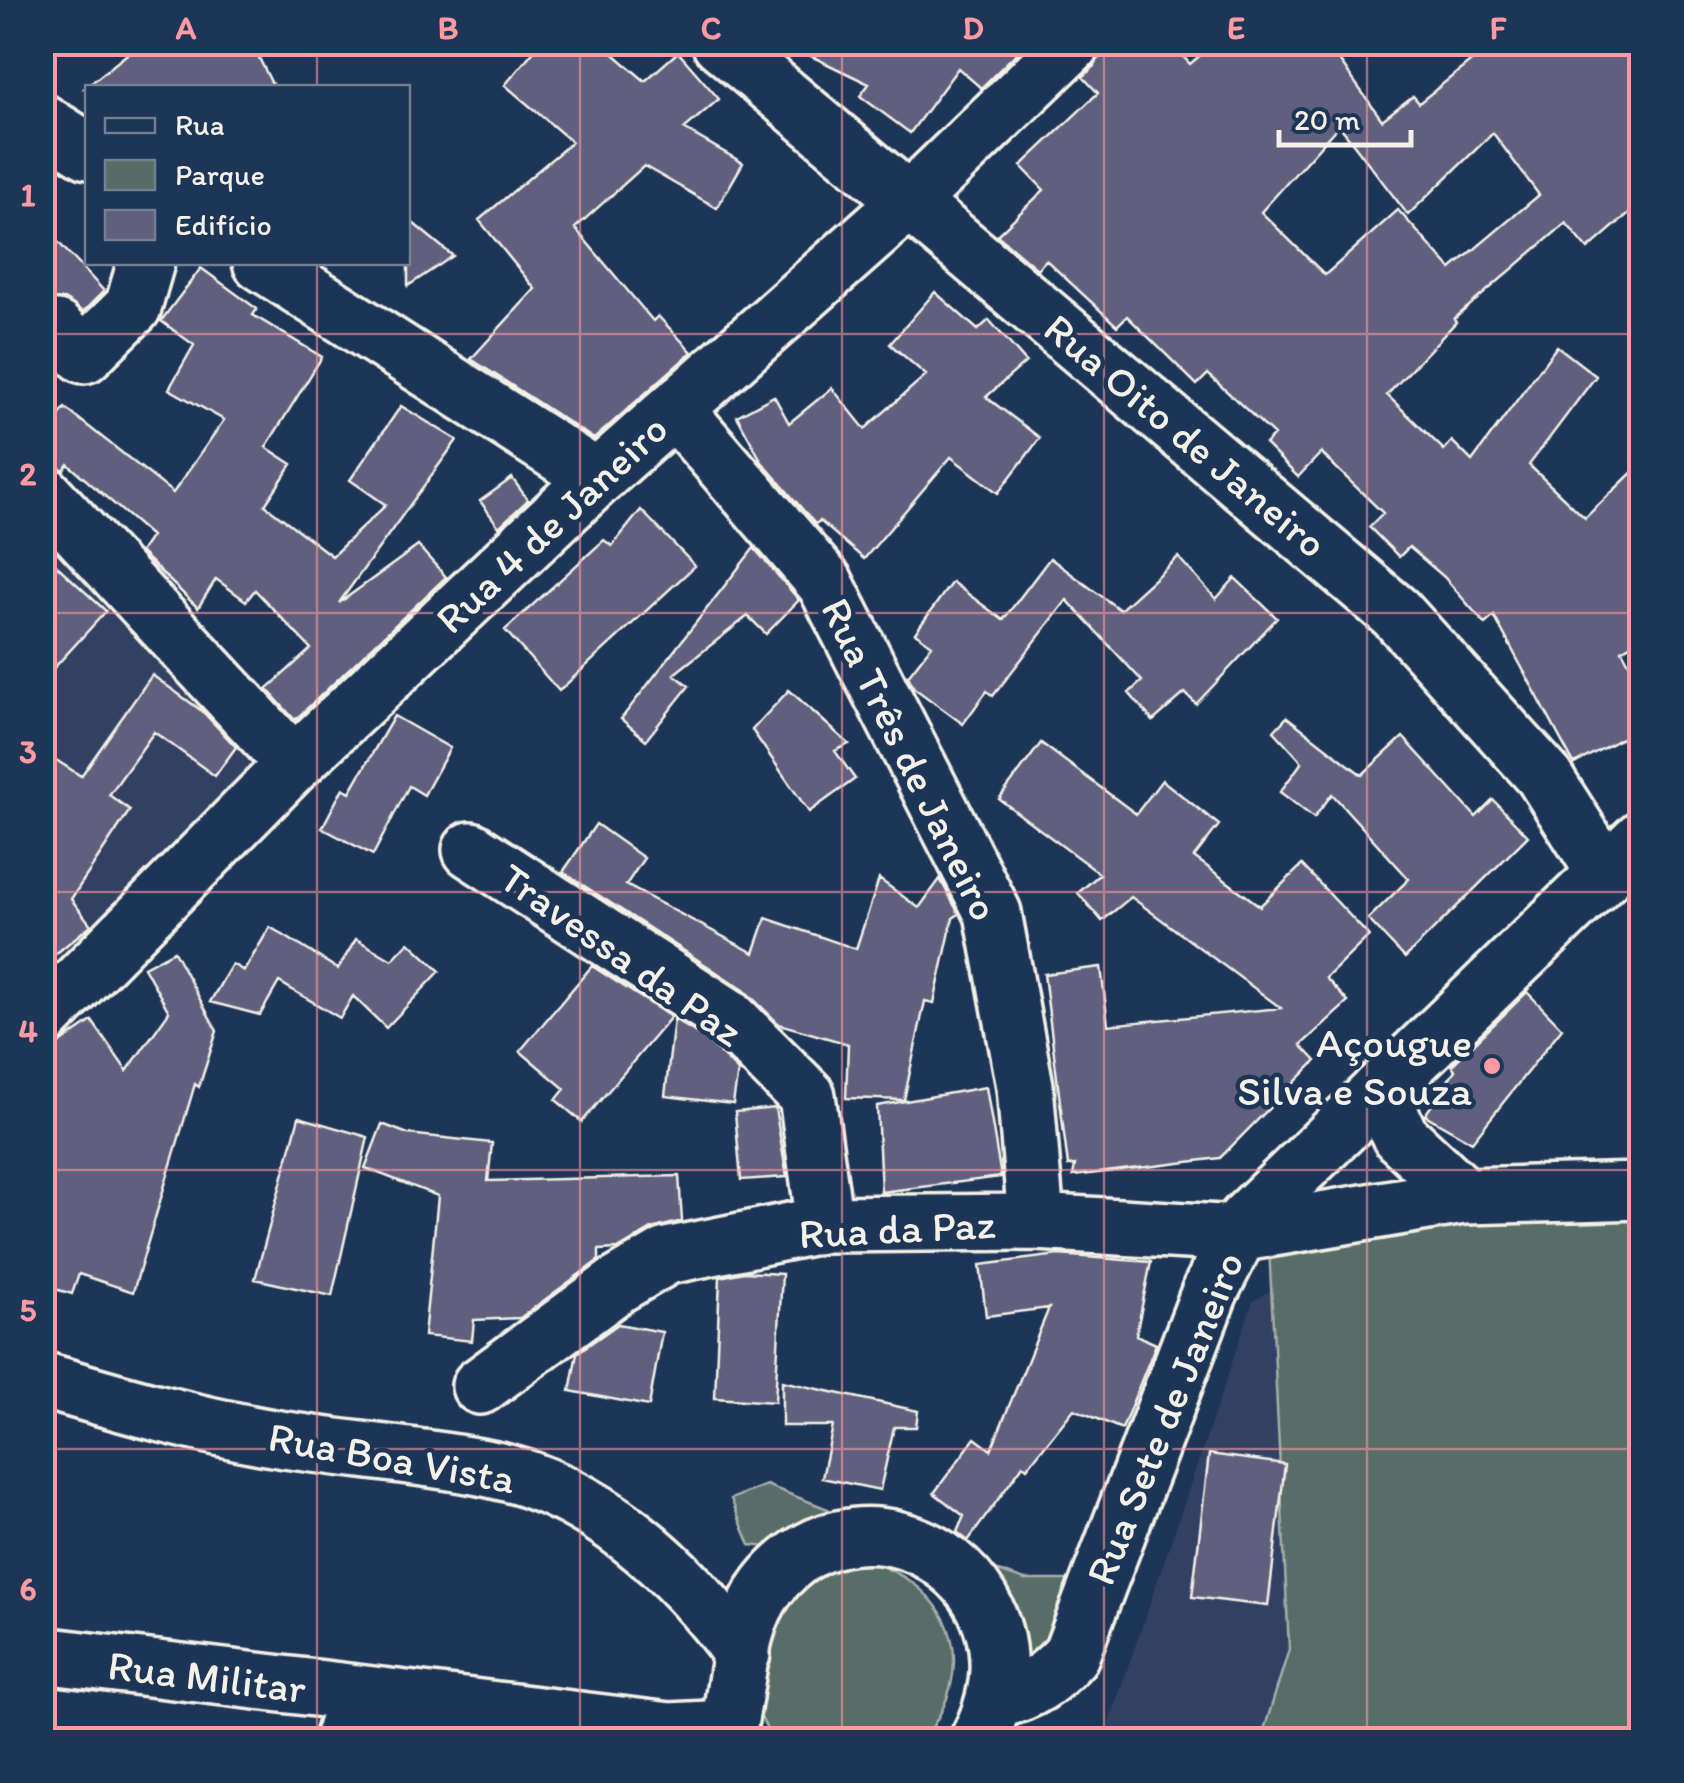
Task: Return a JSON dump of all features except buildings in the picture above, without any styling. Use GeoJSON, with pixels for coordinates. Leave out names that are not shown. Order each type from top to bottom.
{"type":"FeatureCollection","features":[{"type":"Feature","properties":{"kind":"street","name":"Rua Oito de Janeiro"},"geometry":{"type":"LineString","coordinates":[[720,42],[1396,613],[1543,775],[1623,856]]}},
{"type":"Feature","properties":{"kind":"street","name":"Rua 4 de Janeiro"},"geometry":{"type":"LineString","coordinates":[[42,1019],[294,764],[597,478],[908,201],[1074,42]]}},
{"type":"Feature","properties":{"kind":"street"},"geometry":{"type":"LineString","coordinates":[[42,122],[85,149]]}},
{"type":"Feature","properties":{"kind":"street"},"geometry":{"type":"LineString","coordinates":[[42,340],[56,328],[84,355],[133,307],[145,265]]}},
{"type":"Feature","properties":{"kind":"street"},"geometry":{"type":"LineString","coordinates":[[266,265],[597,478]]}},
{"type":"Feature","properties":{"kind":"street","name":"Rua Três de Janeiro"},"geometry":{"type":"LineString","coordinates":[[675,409],[825,583],[993,913],[1025,1086],[1036,1222]]}},
{"type":"Feature","properties":{"kind":"street"},"geometry":{"type":"LineString","coordinates":[[42,492],[294,764]]}},
{"type":"Feature","properties":{"kind":"street","name":"Travessa da Paz"},"geometry":{"type":"LineString","coordinates":[[470,850],[726,1016],[806,1096],[825,1224]]}},
{"type":"Feature","properties":{"kind":"street","name":"Rua Sete de Janeiro"},"geometry":{"type":"LineString","coordinates":[[988,1720],[1020,1695],[1048,1680],[1071,1655],[1210,1291],[1238,1234],[1255,1210],[1623,856]]}},
{"type":"Feature","properties":{"kind":"street"},"geometry":{"type":"LineString","coordinates":[[1380,1090],[1400,1136],[1464,1196]]}},
{"type":"Feature","properties":{"kind":"street","name":"Rua da Paz"},"geometry":{"type":"LineString","coordinates":[[480,1386],[616,1286],[666,1256],[825,1224],[1036,1222],[1238,1234],[1464,1196],[1642,1191]]}},
{"type":"Feature","properties":{"kind":"street","name":"Rua Boa Vista"},"geometry":{"type":"LineString","coordinates":[[42,1380],[274,1438],[492,1469],[538,1483],[572,1499],[642,1544],[700,1596],[742,1654]]}},
{"type":"Feature","properties":{"kind":"street"},"geometry":{"type":"LineString","coordinates":[[732,1736],[747,1624],[768,1586],[799,1557],[838,1540],[881,1536],[922,1546],[958,1570],[985,1603],[999,1644],[988,1720]]}},
{"type":"Feature","properties":{"kind":"street","name":"Rua Militar"},"geometry":{"type":"LineString","coordinates":[[42,1655],[349,1718],[732,1736]]}},
{"type":"Feature","properties":{"kind":"shaded area"},"geometry":{"type":"Polygon","coordinates":[[[43,514],[268,761],[43,977],[43,514]]]}},
{"type":"Feature","properties":{"kind":"shaded area"},"geometry":{"type":"Polygon","coordinates":[[[1271,1290],[1289,1649],[1261,1740],[1103,1740],[1253,1301],[1271,1290]]]}},
{"type":"Feature","properties":{"kind":"shaded area"},"geometry":{"type":"Polygon","coordinates":[[[43,1714],[147,1740],[43,1740],[43,1714]]]}},
{"type":"Feature","properties":{"kind":"green space"},"geometry":{"type":"Polygon","coordinates":[[[1641,1209],[1641,1740],[1261,1740],[1289,1649],[1269,1246],[1291,1235],[1641,1209]]]}},
{"type":"Feature","properties":{"kind":"green space"},"geometry":{"type":"Polygon","coordinates":[[[766,1485],[828,1509],[823,1523],[767,1547],[750,1545],[731,1499],[766,1485]]]}},
{"type":"Feature","properties":{"kind":"green space"},"geometry":{"type":"Polygon","coordinates":[[[859,1559],[891,1571],[917,1587],[936,1607],[949,1630],[954,1655],[952,1683],[941,1711],[923,1740],[779,1740],[767,1729],[751,1698],[793,1575],[859,1559]]]}},
{"type":"Feature","properties":{"kind":"green space"},"geometry":{"type":"Polygon","coordinates":[[[983,1566],[1025,1580],[1074,1580],[1041,1664],[1026,1659],[1015,1617],[983,1566]]]}},
{"type":"Feature","properties":{"kind":"place","name":"Açougue Silva e Souza"},"geometry":{"type":"Point","coordinates":[1492,1066]}}]}
